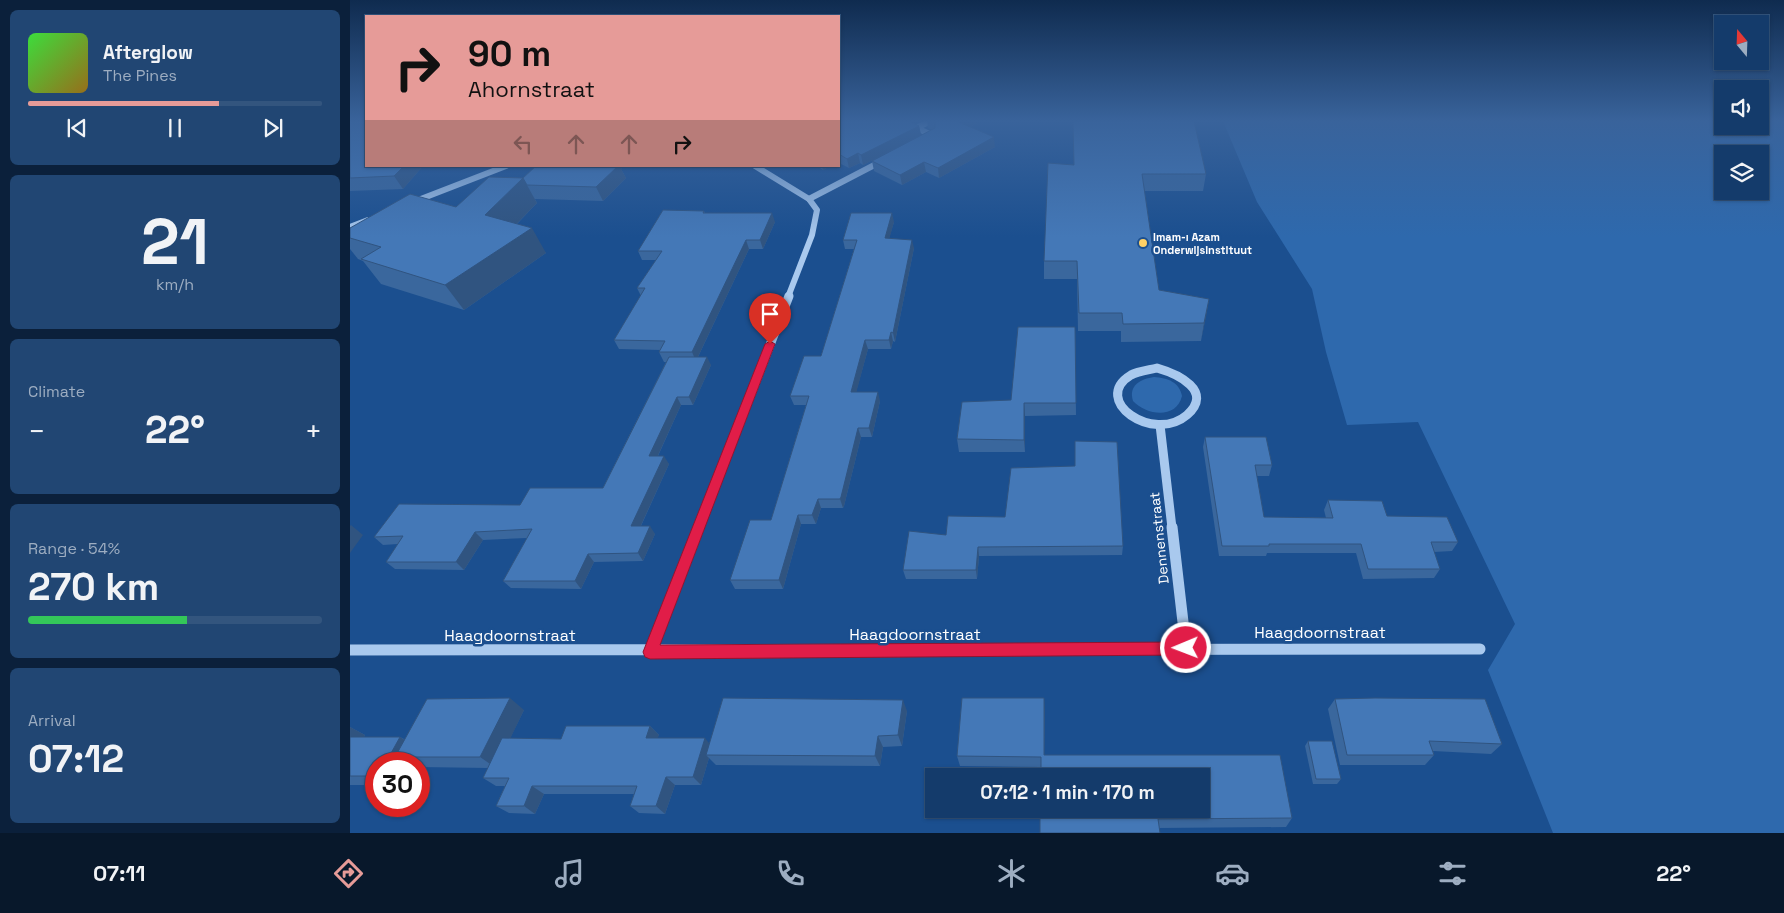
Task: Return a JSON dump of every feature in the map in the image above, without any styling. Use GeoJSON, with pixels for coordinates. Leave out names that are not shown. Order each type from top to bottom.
{"type":"FeatureCollection","features":[{"type":"Feature","properties":{"kind":"street"},"geometry":{"type":"LineString","coordinates":[[809,198],[884,160]]}},
{"type":"Feature","properties":{"kind":"street"},"geometry":{"type":"LineString","coordinates":[[406,205],[503,167]]}},
{"type":"Feature","properties":{"kind":"street"},"geometry":{"type":"LineString","coordinates":[[650,652],[812,235],[817,210],[809,198],[758,167]]}},
{"type":"Feature","properties":{"kind":"street"},"geometry":{"type":"LineString","coordinates":[[350,226],[378,216]]}},
{"type":"Feature","properties":{"kind":"street"},"geometry":{"type":"LineString","coordinates":[[1157,368],[1171,371],[1185,378],[1195,390],[1196,403],[1192,413],[1177,422],[1160,425],[1143,423],[1129,416],[1119,406],[1116,393],[1125,377],[1140,370],[1157,368]]}},
{"type":"Feature","properties":{"kind":"street","name":"Dennenstraat"},"geometry":{"type":"LineString","coordinates":[[1160,425],[1186,648]]}},
{"type":"Feature","properties":{"kind":"street","name":"Haagdoornstraat"},"geometry":{"type":"LineString","coordinates":[[350,650],[650,652],[1186,648],[1480,649]]}},
{"type":"Feature","properties":{"kind":"shaded area"},"geometry":{"type":"Polygon","coordinates":[[[1239,160],[1714,160],[1714,200],[1769,200],[1769,160],[1784,160],[1784,833],[1553,833],[1488,670],[1515,624],[1418,422],[1347,425],[1326,352],[1312,289],[1257,202],[1239,160]]]}},
{"type":"Feature","properties":{"kind":"shaded area"},"geometry":{"type":"Polygon","coordinates":[[[1154,377],[1164,378],[1176,384],[1181,391],[1182,396],[1179,404],[1174,409],[1160,413],[1153,412],[1145,410],[1133,401],[1132,391],[1134,387],[1140,381],[1154,377]]]}},
{"type":"Feature","properties":{"kind":"building"},"geometry":{"type":"Polygon","coordinates":[[[350,160],[365,160],[365,167],[403,167],[394,176],[350,178],[350,160]]]}},
{"type":"Feature","properties":{"kind":"building"},"geometry":{"type":"Polygon","coordinates":[[[953,160],[938,168],[924,162],[900,175],[872,161],[953,160]]]}},
{"type":"Feature","properties":{"kind":"building"},"geometry":{"type":"Polygon","coordinates":[[[1074,160],[1203,160],[1206,174],[1142,174],[1159,290],[1209,299],[1204,323],[1123,324],[1122,313],[1079,313],[1077,261],[1044,261],[1048,163],[1074,165],[1074,160]]]}},
{"type":"Feature","properties":{"kind":"building"},"geometry":{"type":"Polygon","coordinates":[[[535,167],[617,167],[596,187],[527,185],[523,178],[535,167]]]}},
{"type":"Feature","properties":{"kind":"building"},"geometry":{"type":"Polygon","coordinates":[[[489,177],[523,178],[485,215],[532,228],[445,285],[361,259],[381,247],[350,238],[350,228],[410,194],[456,207],[489,177]]]}},
{"type":"Feature","properties":{"kind":"building"},"geometry":{"type":"Polygon","coordinates":[[[663,210],[704,211],[703,213],[772,213],[760,240],[746,240],[692,352],[659,352],[665,341],[614,340],[645,288],[637,288],[662,251],[638,251],[663,210]]]}},
{"type":"Feature","properties":{"kind":"building"},"geometry":{"type":"Polygon","coordinates":[[[851,213],[892,213],[885,238],[912,240],[893,333],[891,332],[889,340],[865,340],[851,392],[878,392],[869,428],[858,428],[840,499],[818,499],[812,515],[798,515],[779,580],[730,580],[750,520],[771,520],[809,396],[790,396],[804,356],[821,356],[857,240],[843,240],[851,213]]]}},
{"type":"Feature","properties":{"kind":"building"},"geometry":{"type":"Polygon","coordinates":[[[1018,327],[1075,327],[1076,403],[1024,403],[1024,440],[957,439],[962,402],[1011,400],[1018,327]]]}},
{"type":"Feature","properties":{"kind":"building"},"geometry":{"type":"Polygon","coordinates":[[[669,357],[707,357],[689,397],[677,397],[649,456],[664,456],[631,526],[650,526],[638,553],[588,554],[575,581],[503,581],[532,529],[475,532],[456,562],[386,562],[403,536],[374,537],[399,504],[520,505],[530,488],[603,488],[669,357]]]}},
{"type":"Feature","properties":{"kind":"building"},"geometry":{"type":"Polygon","coordinates":[[[1205,437],[1266,437],[1272,465],[1255,465],[1264,517],[1333,518],[1328,500],[1382,501],[1387,516],[1447,517],[1458,542],[1431,542],[1440,569],[1368,569],[1361,544],[1222,546],[1205,437]]]}},
{"type":"Feature","properties":{"kind":"building"},"geometry":{"type":"Polygon","coordinates":[[[1075,441],[1117,442],[1123,546],[978,547],[976,570],[903,570],[909,531],[946,535],[948,516],[1005,517],[1011,468],[1075,466],[1075,441]]]}},
{"type":"Feature","properties":{"kind":"building"},"geometry":{"type":"Polygon","coordinates":[[[510,698],[480,757],[430,757],[430,752],[398,752],[427,699],[510,698]]]}},
{"type":"Feature","properties":{"kind":"building"},"geometry":{"type":"Polygon","coordinates":[[[723,698],[903,700],[898,735],[878,736],[875,756],[706,755],[723,698]]]}},
{"type":"Feature","properties":{"kind":"building"},"geometry":{"type":"Polygon","coordinates":[[[962,698],[1044,698],[1044,755],[1280,755],[1292,818],[1158,819],[1160,833],[1040,833],[1040,818],[1210,818],[1210,768],[1041,768],[1041,757],[957,756],[962,698]]]}},
{"type":"Feature","properties":{"kind":"building"},"geometry":{"type":"Polygon","coordinates":[[[1335,699],[1485,699],[1502,744],[1429,741],[1434,755],[1347,755],[1335,699]]]}},
{"type":"Feature","properties":{"kind":"building"},"geometry":{"type":"Polygon","coordinates":[[[566,726],[650,726],[646,738],[705,738],[693,777],[666,777],[656,806],[630,806],[637,786],[532,786],[524,806],[496,806],[509,778],[483,778],[502,738],[561,739],[566,726]]]}},
{"type":"Feature","properties":{"kind":"building"},"geometry":{"type":"Polygon","coordinates":[[[350,737],[400,737],[392,752],[365,752],[365,776],[350,776],[350,737]]]}},
{"type":"Feature","properties":{"kind":"building"},"geometry":{"type":"Polygon","coordinates":[[[1308,741],[1332,741],[1341,779],[1316,779],[1308,741]]]}},
{"type":"Feature","properties":{"kind":"place","name":"Imam-ı Azam Onderwijsinstituut"},"geometry":{"type":"Point","coordinates":[1143,243]}},
{"type":"Feature","properties":{"kind":"route"},"geometry":{"type":"LineString","coordinates":[[770,344],[650,652],[1186,648]]}}]}
